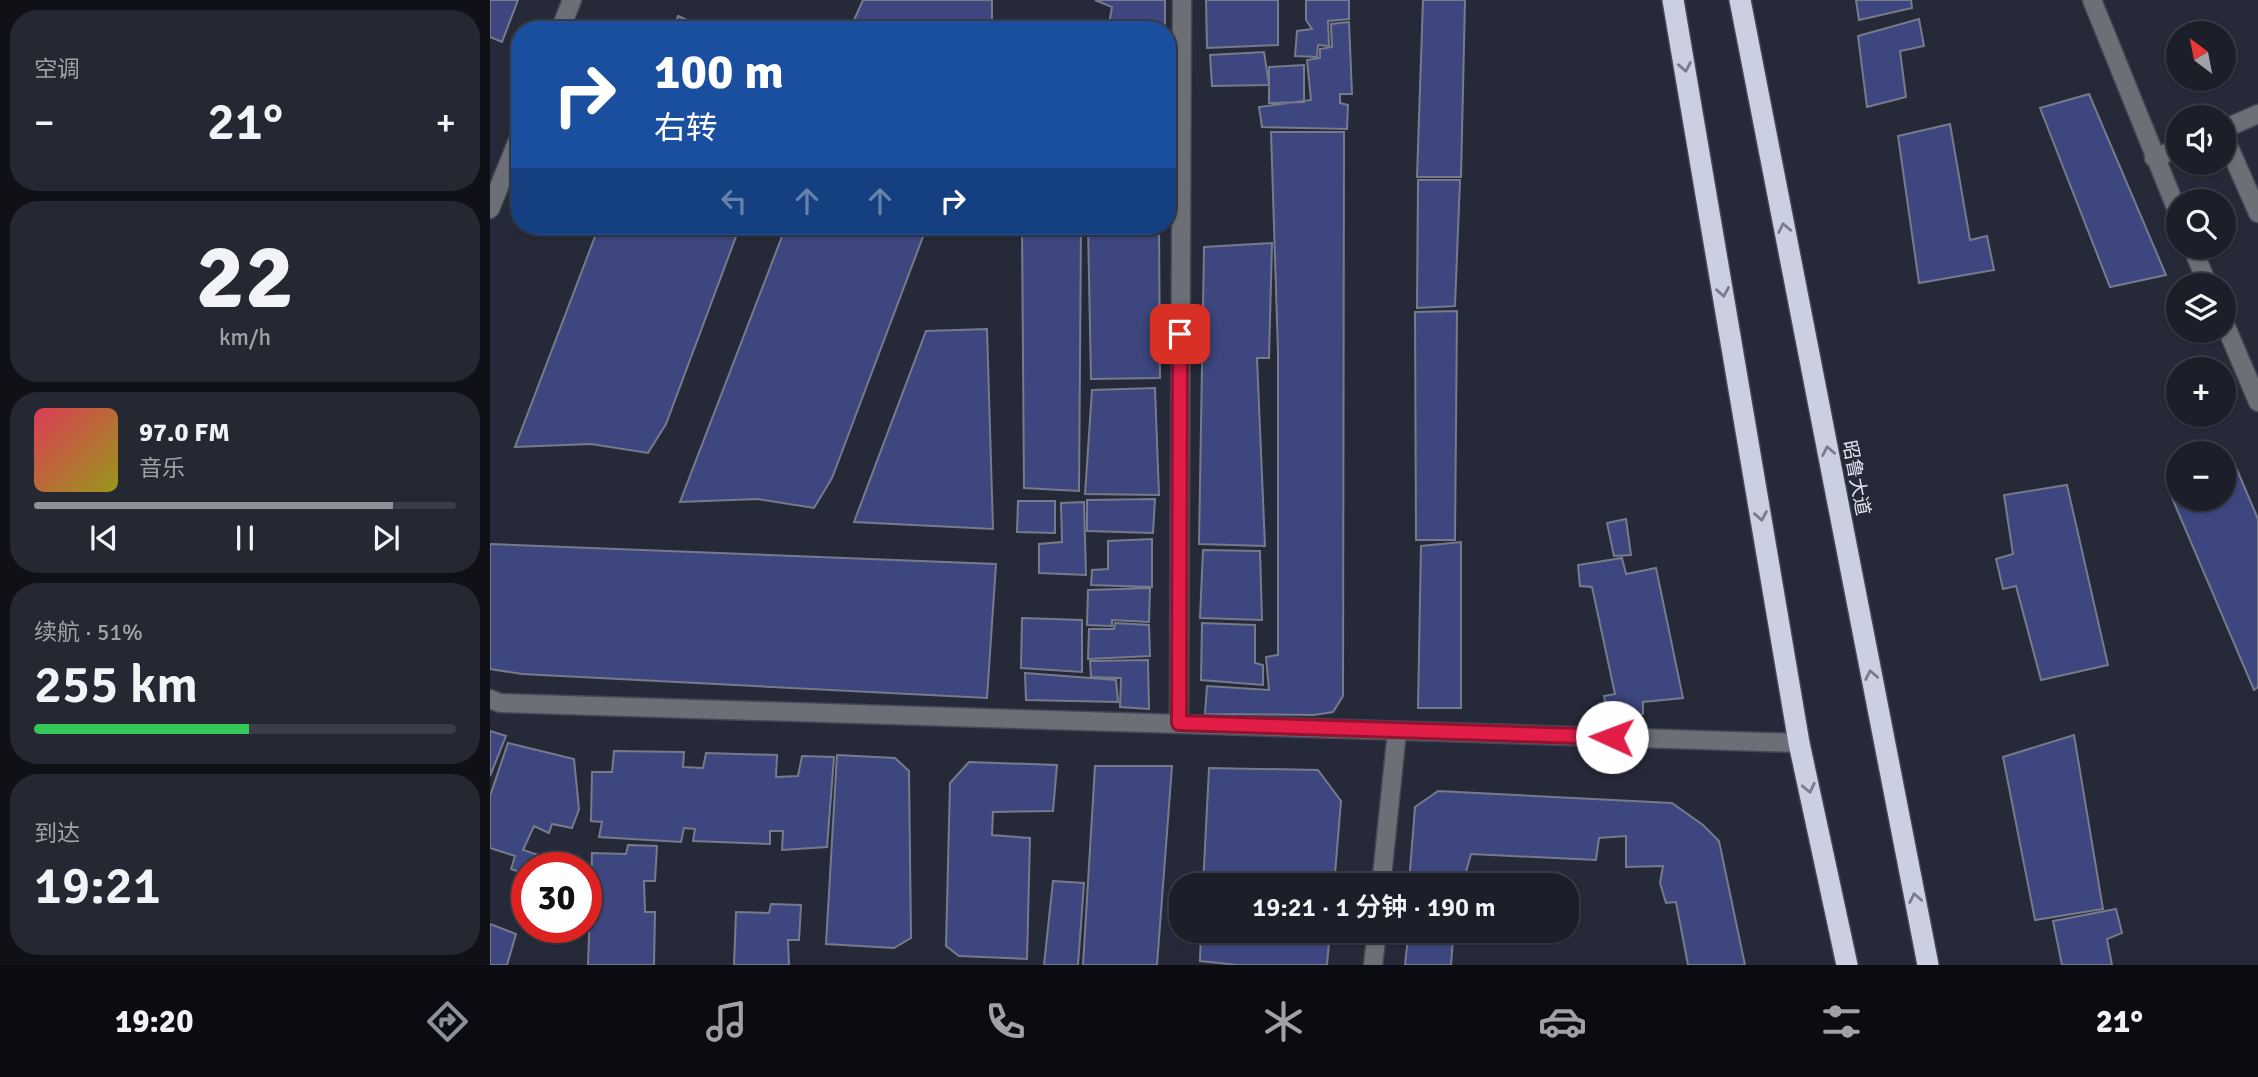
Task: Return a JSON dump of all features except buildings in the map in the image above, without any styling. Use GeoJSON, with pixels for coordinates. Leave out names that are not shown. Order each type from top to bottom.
{"type":"FeatureCollection","features":[{"type":"Feature","properties":{"kind":"highway"},"geometry":{"type":"LineString","coordinates":[[1673,0],[1799,743],[1846,965]]}},
{"type":"Feature","properties":{"kind":"highway","name":"昭鲁大道"},"geometry":{"type":"LineString","coordinates":[[1740,0],[1928,965]]}},
{"type":"Feature","properties":{"kind":"street"},"geometry":{"type":"LineString","coordinates":[[564,21],[572,0]]}},
{"type":"Feature","properties":{"kind":"street"},"geometry":{"type":"LineString","coordinates":[[1179,723],[1182,0]]}},
{"type":"Feature","properties":{"kind":"street"},"geometry":{"type":"LineString","coordinates":[[2092,0],[2168,189]]}},
{"type":"Feature","properties":{"kind":"street"},"geometry":{"type":"LineString","coordinates":[[2236,124],[2258,114]]}},
{"type":"Feature","properties":{"kind":"street"},"geometry":{"type":"LineString","coordinates":[[2154,158],[2166,153]]}},
{"type":"Feature","properties":{"kind":"street"},"geometry":{"type":"LineString","coordinates":[[490,209],[511,157]]}},
{"type":"Feature","properties":{"kind":"street"},"geometry":{"type":"LineString","coordinates":[[2236,163],[2258,213]]}},
{"type":"Feature","properties":{"kind":"street"},"geometry":{"type":"LineString","coordinates":[[2233,343],[2258,402]]}},
{"type":"Feature","properties":{"kind":"street"},"geometry":{"type":"LineString","coordinates":[[490,699],[500,703],[1799,743]]}},
{"type":"Feature","properties":{"kind":"street"},"geometry":{"type":"LineString","coordinates":[[1382,873],[1397,731]]}},
{"type":"Feature","properties":{"kind":"street"},"geometry":{"type":"LineString","coordinates":[[1373,965],[1376,943]]}},
{"type":"Feature","properties":{"kind":"route"},"geometry":{"type":"LineString","coordinates":[[1180,334],[1179,723],[1612,737]]}}]}
